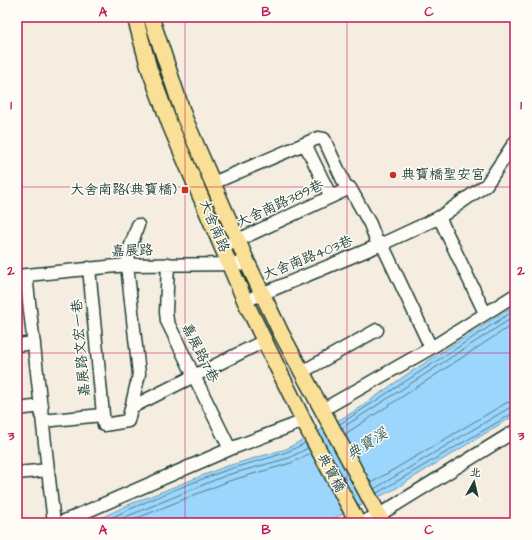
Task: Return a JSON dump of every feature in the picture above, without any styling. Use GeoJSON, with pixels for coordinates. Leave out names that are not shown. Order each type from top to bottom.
{"type":"FeatureCollection","features":[{"type":"Feature","properties":{"kind":"main road","name":"大舍南路"},"geometry":{"type":"LineString","coordinates":[[134,17],[149,68],[170,125],[245,301],[306,426]]}},
{"type":"Feature","properties":{"kind":"main road","name":"大舍南路"},"geometry":{"type":"LineString","coordinates":[[151,17],[185,119],[248,264],[324,413]]}},
{"type":"Feature","properties":{"kind":"main road","name":"典寶橋"},"geometry":{"type":"LineString","coordinates":[[324,413],[379,515]]}},
{"type":"Feature","properties":{"kind":"main road","name":"典寶橋"},"geometry":{"type":"LineString","coordinates":[[306,426],[357,521]]}},
{"type":"Feature","properties":{"kind":"street"},"geometry":{"type":"LineString","coordinates":[[213,183],[318,138],[324,138],[349,189],[370,224],[431,348]]}},
{"type":"Feature","properties":{"kind":"street","name":"大舍南路403巷"},"geometry":{"type":"LineString","coordinates":[[245,301],[380,245],[439,217],[486,185],[515,142]]}},
{"type":"Feature","properties":{"kind":"street"},"geometry":{"type":"LineString","coordinates":[[305,144],[331,197]]}},
{"type":"Feature","properties":{"kind":"street","name":"大舍南路389巷"},"geometry":{"type":"LineString","coordinates":[[223,247],[349,189]]}},
{"type":"Feature","properties":{"kind":"street"},"geometry":{"type":"LineString","coordinates":[[439,217],[485,313]]}},
{"type":"Feature","properties":{"kind":"street"},"geometry":{"type":"LineString","coordinates":[[43,421],[128,421],[139,374],[128,265],[130,248],[138,225]]}},
{"type":"Feature","properties":{"kind":"street","name":"嘉展路7巷"},"geometry":{"type":"LineString","coordinates":[[168,264],[167,321],[195,375],[230,449]]}},
{"type":"Feature","properties":{"kind":"street","name":"嘉展路"},"geometry":{"type":"LineString","coordinates":[[22,275],[128,265],[248,264]]}},
{"type":"Feature","properties":{"kind":"street","name":"嘉展路文宏一巷"},"geometry":{"type":"LineString","coordinates":[[89,268],[103,420]]}},
{"type":"Feature","properties":{"kind":"street"},"geometry":{"type":"LineString","coordinates":[[22,275],[34,343],[54,523]]}},
{"type":"Feature","properties":{"kind":"street"},"geometry":{"type":"LineString","coordinates":[[324,413],[431,348],[515,294]]}},
{"type":"Feature","properties":{"kind":"street"},"geometry":{"type":"LineString","coordinates":[[302,372],[377,330]]}},
{"type":"Feature","properties":{"kind":"street"},"geometry":{"type":"LineString","coordinates":[[132,407],[264,341]]}},
{"type":"Feature","properties":{"kind":"street"},"geometry":{"type":"LineString","coordinates":[[17,345],[34,343]]}},
{"type":"Feature","properties":{"kind":"street"},"geometry":{"type":"LineString","coordinates":[[17,409],[42,406]]}},
{"type":"Feature","properties":{"kind":"street"},"geometry":{"type":"LineString","coordinates":[[60,523],[230,449],[306,426]]}},
{"type":"Feature","properties":{"kind":"street"},"geometry":{"type":"LineString","coordinates":[[357,521],[379,515],[515,431]]}},
{"type":"Feature","properties":{"kind":"street"},"geometry":{"type":"LineString","coordinates":[[17,473],[48,470]]}},
{"type":"Feature","properties":{"kind":"water","name":"典寶溪"},"geometry":{"type":"Polygon","coordinates":[[[515,305],[515,415],[393,490],[324,523],[90,523],[128,505],[224,467],[286,449],[355,411],[406,375],[515,305]]]}},
{"type":"Feature","properties":{"kind":"place","name":"典寶橋聖安宮"},"geometry":{"type":"Point","coordinates":[393,175]}},
{"type":"Feature","properties":{"kind":"place","name":"大舍南路(典寶橋)"},"geometry":{"type":"Point","coordinates":[185,190]}}]}
